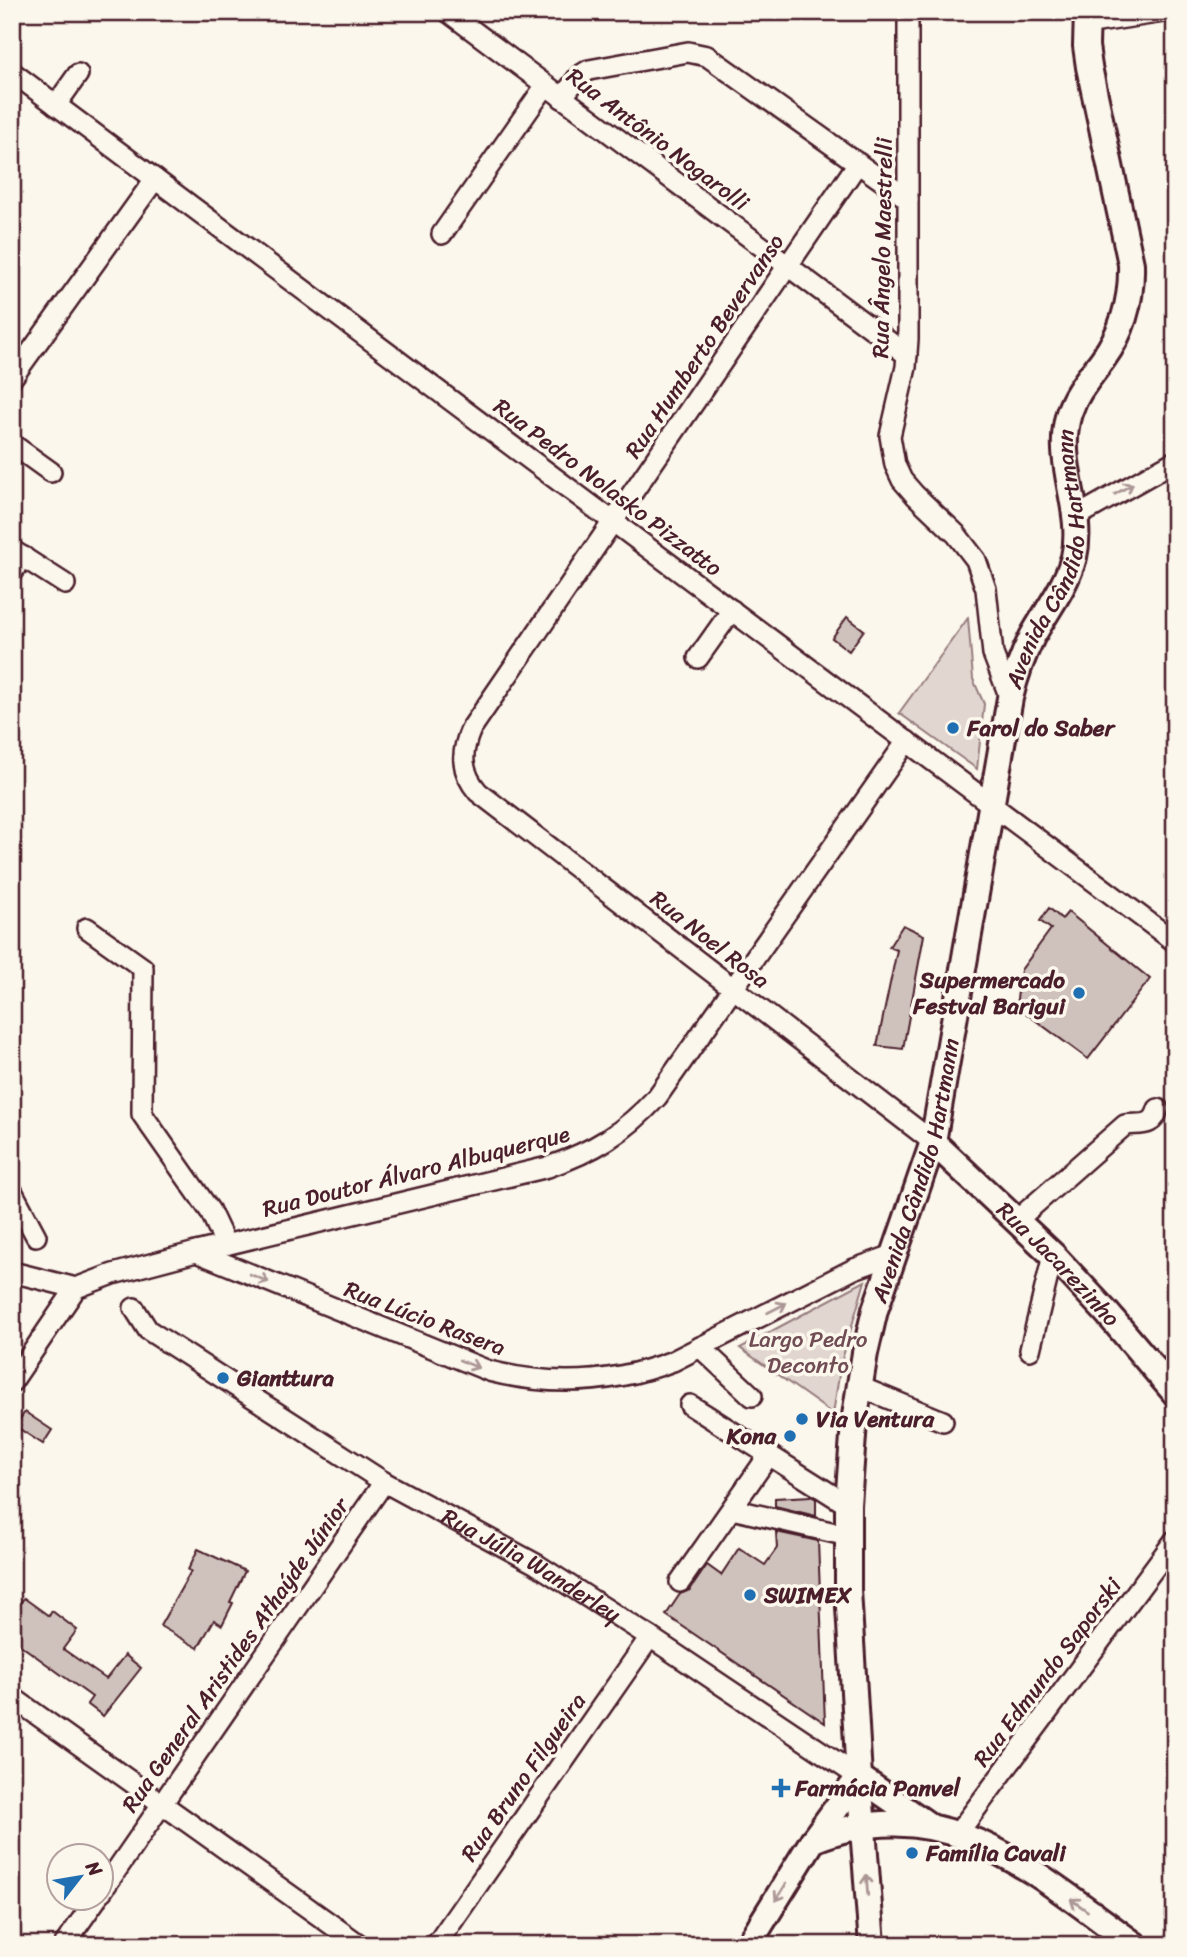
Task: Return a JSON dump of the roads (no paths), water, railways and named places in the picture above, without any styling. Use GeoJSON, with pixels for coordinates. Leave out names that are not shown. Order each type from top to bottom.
{"type":"FeatureCollection","features":[{"type":"Feature","properties":{"kind":"main road","name":"Avenida Cândido Hartmann"},"geometry":{"type":"LineString","coordinates":[[872,1945],[848,1590],[848,1504],[858,1386],[876,1310],[933,1142],[1010,698],[1026,650],[1067,576],[1074,556],[1076,538],[1064,449],[1070,412],[1083,384],[1113,344],[1128,304],[1132,283],[1127,240],[1089,67],[1086,18]]}},
{"type":"Feature","properties":{"kind":"main road","name":"Rua Jacarezinho"},"geometry":{"type":"LineString","coordinates":[[933,1142],[1053,1255],[1175,1393]]}},
{"type":"Feature","properties":{"kind":"main road","name":"Rua Júlia Wanderley"},"geometry":{"type":"LineString","coordinates":[[859,1777],[930,1826]]}},
{"type":"Feature","properties":{"kind":"main road"},"geometry":{"type":"LineString","coordinates":[[748,1945],[813,1840],[859,1777]]}},
{"type":"Feature","properties":{"kind":"main road","name":"Rua Júlia Wanderley"},"geometry":{"type":"LineString","coordinates":[[813,1840],[863,1824],[905,1823],[958,1833],[1011,1859],[1135,1945]]}},
{"type":"Feature","properties":{"kind":"street","name":"Rua Antônio Nogarolli"},"geometry":{"type":"LineString","coordinates":[[448,12],[907,355]]}},
{"type":"Feature","properties":{"kind":"street","name":"Rua Ângelo Maestrelli"},"geometry":{"type":"LineString","coordinates":[[908,12],[907,355],[890,436],[895,465],[902,480],[956,534],[976,560],[986,589],[993,654],[1010,698]]}},
{"type":"Feature","properties":{"kind":"street"},"geometry":{"type":"LineString","coordinates":[[1086,18],[1164,12]]}},
{"type":"Feature","properties":{"kind":"street"},"geometry":{"type":"LineString","coordinates":[[562,97],[579,76],[589,70],[688,52],[707,56],[908,199]]}},
{"type":"Feature","properties":{"kind":"street","name":"Rua Pedro Nolasko Pizzatto"},"geometry":{"type":"LineString","coordinates":[[12,72],[1175,942]]}},
{"type":"Feature","properties":{"kind":"street"},"geometry":{"type":"LineString","coordinates":[[56,105],[78,74]]}},
{"type":"Feature","properties":{"kind":"street"},"geometry":{"type":"LineString","coordinates":[[442,234],[546,85]]}},
{"type":"Feature","properties":{"kind":"street","name":"Rua Humberto Bevervanso"},"geometry":{"type":"LineString","coordinates":[[464,770],[465,743],[471,729],[858,163]]}},
{"type":"Feature","properties":{"kind":"street"},"geometry":{"type":"LineString","coordinates":[[12,378],[155,179]]}},
{"type":"Feature","properties":{"kind":"street"},"geometry":{"type":"LineString","coordinates":[[12,443],[51,472]]}},
{"type":"Feature","properties":{"kind":"street"},"geometry":{"type":"LineString","coordinates":[[1074,518],[1175,461]]}},
{"type":"Feature","properties":{"kind":"street"},"geometry":{"type":"LineString","coordinates":[[16,560],[65,584]]}},
{"type":"Feature","properties":{"kind":"street"},"geometry":{"type":"LineString","coordinates":[[698,658],[732,610]]}},
{"type":"Feature","properties":{"kind":"street","name":"Rua Doutor Álvaro Albuquerque"},"geometry":{"type":"LineString","coordinates":[[195,1252],[548,1167],[596,1148],[636,1120],[657,1097],[907,741]]}},
{"type":"Feature","properties":{"kind":"street","name":"Rua Noel Rosa"},"geometry":{"type":"LineString","coordinates":[[464,770],[478,792],[933,1142]]}},
{"type":"Feature","properties":{"kind":"street"},"geometry":{"type":"LineString","coordinates":[[87,928],[143,968],[142,1114],[210,1211],[226,1245]]}},
{"type":"Feature","properties":{"kind":"street"},"geometry":{"type":"LineString","coordinates":[[1017,1220],[1125,1125],[1148,1124],[1156,1118],[1158,1109]]}},
{"type":"Feature","properties":{"kind":"street"},"geometry":{"type":"LineString","coordinates":[[12,1191],[36,1236]]}},
{"type":"Feature","properties":{"kind":"street"},"geometry":{"type":"LineString","coordinates":[[12,1272],[76,1287],[195,1252]]}},
{"type":"Feature","properties":{"kind":"street","name":"Rua Lúcio Rasera"},"geometry":{"type":"LineString","coordinates":[[195,1252],[474,1366],[512,1377],[566,1382],[626,1377],[673,1361],[854,1269],[893,1255]]}},
{"type":"Feature","properties":{"kind":"street"},"geometry":{"type":"LineString","coordinates":[[1030,1350],[1053,1255]]}},
{"type":"Feature","properties":{"kind":"street"},"geometry":{"type":"LineString","coordinates":[[12,1382],[76,1287]]}},
{"type":"Feature","properties":{"kind":"street","name":"Rua Júlia Wanderley"},"geometry":{"type":"LineString","coordinates":[[134,1308],[148,1331],[384,1482],[536,1564],[859,1777]]}},
{"type":"Feature","properties":{"kind":"street"},"geometry":{"type":"LineString","coordinates":[[700,1347],[752,1396]]}},
{"type":"Feature","properties":{"kind":"street"},"geometry":{"type":"LineString","coordinates":[[858,1386],[943,1421]]}},
{"type":"Feature","properties":{"kind":"street"},"geometry":{"type":"LineString","coordinates":[[690,1405],[848,1504]]}},
{"type":"Feature","properties":{"kind":"street"},"geometry":{"type":"LineString","coordinates":[[680,1582],[769,1455]]}},
{"type":"Feature","properties":{"kind":"street","name":"Rua General Aristides Athaýde Júnior"},"geometry":{"type":"LineString","coordinates":[[116,1870],[384,1482]]}},
{"type":"Feature","properties":{"kind":"street"},"geometry":{"type":"LineString","coordinates":[[732,1509],[848,1536]]}},
{"type":"Feature","properties":{"kind":"street","name":"Rua Edmundo Saporski"},"geometry":{"type":"LineString","coordinates":[[958,1833],[1175,1540]]}},
{"type":"Feature","properties":{"kind":"street","name":"Rua Bruno Filgueira"},"geometry":{"type":"LineString","coordinates":[[436,1945],[650,1637]]}},
{"type":"Feature","properties":{"kind":"street"},"geometry":{"type":"LineString","coordinates":[[12,1697],[360,1945]]}},
{"type":"Feature","properties":{"kind":"street"},"geometry":{"type":"LineString","coordinates":[[64,1945],[87,1912]]}},
{"type":"Feature","properties":{"kind":"place","name":"Farol do Saber"},"geometry":{"type":"Point","coordinates":[953,728]}},
{"type":"Feature","properties":{"kind":"place","name":"Supermercado Festval Barigui"},"geometry":{"type":"Point","coordinates":[1079,993]}},
{"type":"Feature","properties":{"kind":"place","name":"Gianttura"},"geometry":{"type":"Point","coordinates":[223,1378]}},
{"type":"Feature","properties":{"kind":"place","name":"Via Ventura"},"geometry":{"type":"Point","coordinates":[802,1419]}},
{"type":"Feature","properties":{"kind":"place","name":"Kona"},"geometry":{"type":"Point","coordinates":[790,1436]}},
{"type":"Feature","properties":{"kind":"place","name":"SWIMEX"},"geometry":{"type":"Point","coordinates":[750,1595]}},
{"type":"Feature","properties":{"kind":"place","name":"Farmácia Panvel"},"geometry":{"type":"Point","coordinates":[781,1788]}},
{"type":"Feature","properties":{"kind":"place","name":"Família Cavali"},"geometry":{"type":"Point","coordinates":[912,1853]}},
{"type":"Feature","properties":{"kind":"park label","name":"Largo Pedro Deconto"},"geometry":{"type":"Point","coordinates":[808,1352]}}]}
